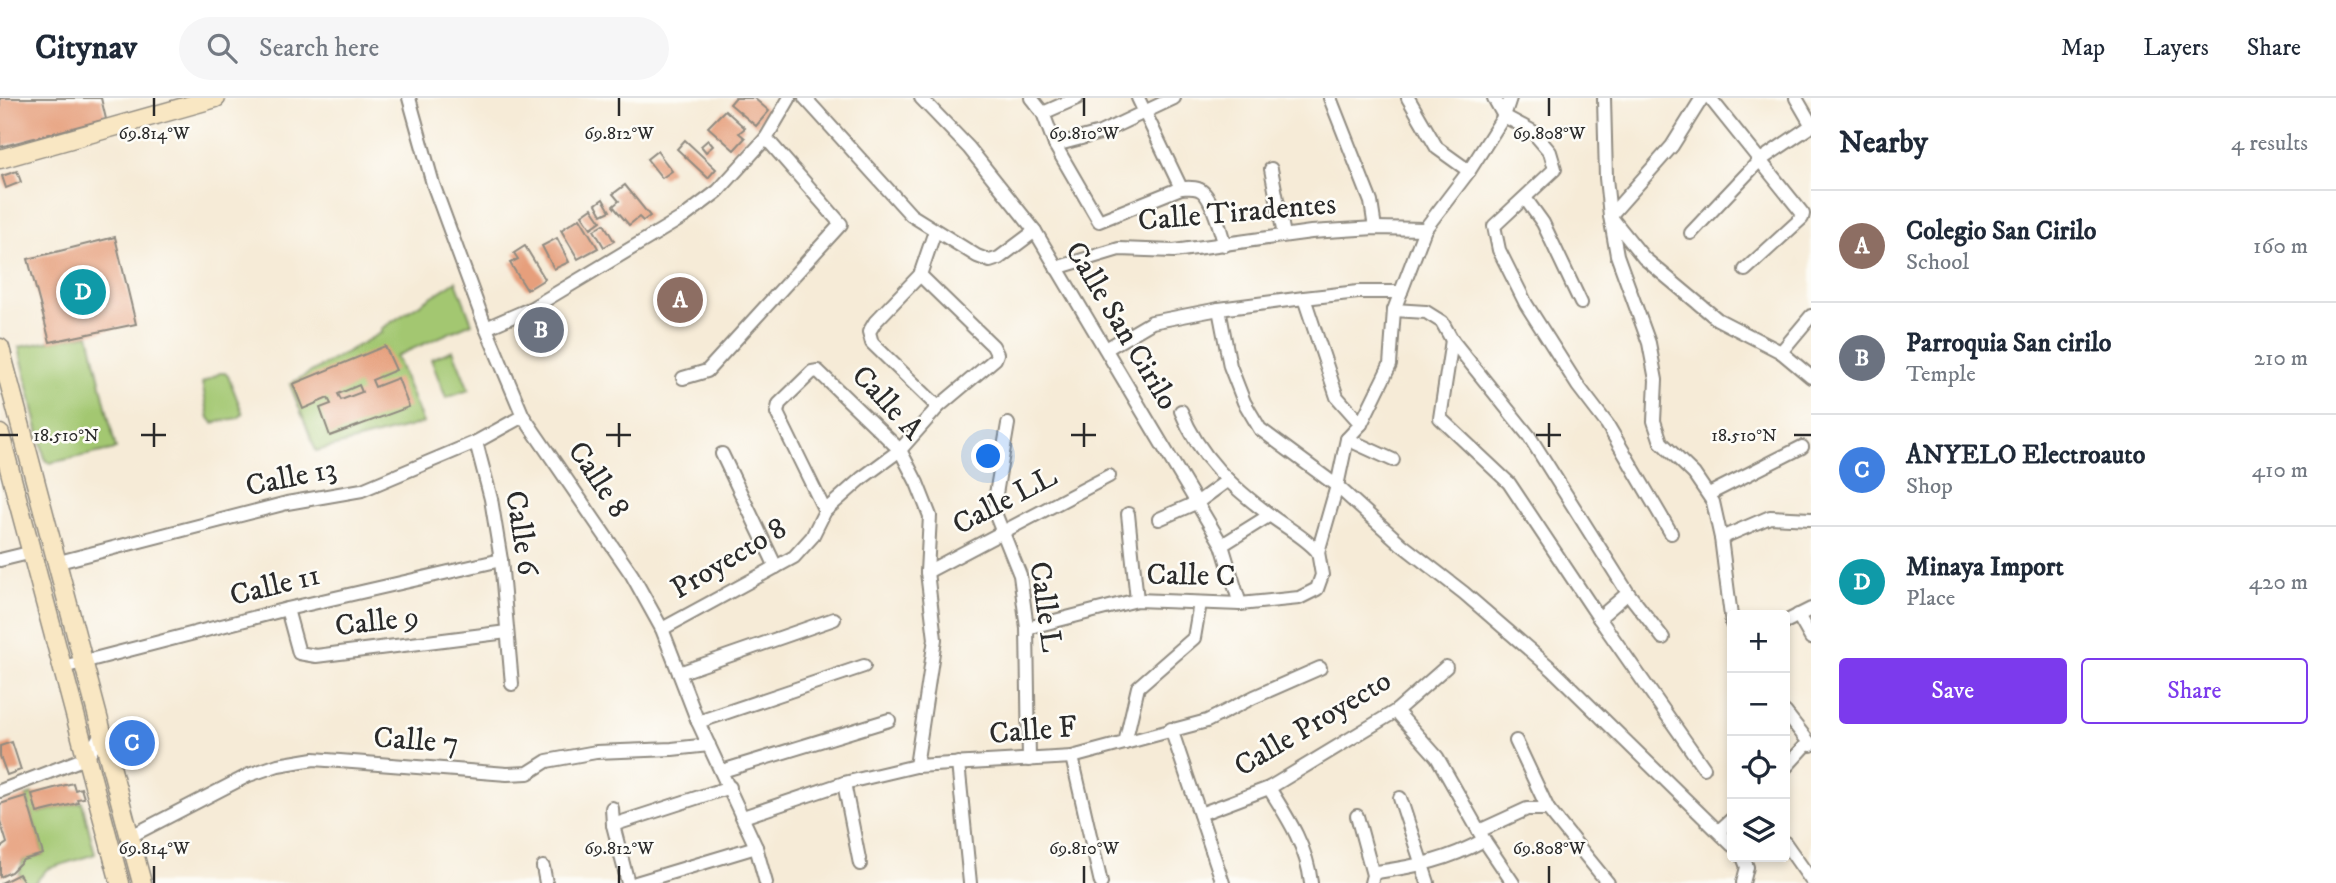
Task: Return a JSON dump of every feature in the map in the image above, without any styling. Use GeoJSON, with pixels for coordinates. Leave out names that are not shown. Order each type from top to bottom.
{"type":"FeatureCollection","features":[{"type":"Feature","properties":{"kind":"main road"},"geometry":{"type":"LineString","coordinates":[[0,159],[216,98]]}},
{"type":"Feature","properties":{"kind":"main road"},"geometry":{"type":"LineString","coordinates":[[0,348],[59,562],[142,883]]}},
{"type":"Feature","properties":{"kind":"main road"},"geometry":{"type":"LineString","coordinates":[[0,434],[120,883]]}},
{"type":"Feature","properties":{"kind":"street","name":"Calle 8"},"geometry":{"type":"LineString","coordinates":[[409,98],[433,184],[486,328],[523,416],[632,575],[662,629],[698,722],[756,847],[766,883]]}},
{"type":"Feature","properties":{"kind":"street"},"geometry":{"type":"LineString","coordinates":[[805,98],[911,215],[977,256],[990,261],[999,258],[1035,231]]}},
{"type":"Feature","properties":{"kind":"street","name":"Calle San Cirilo"},"geometry":{"type":"LineString","coordinates":[[921,98],[969,148],[1035,231],[1222,545],[1240,604]]}},
{"type":"Feature","properties":{"kind":"street"},"geometry":{"type":"LineString","coordinates":[[1031,98],[1043,113],[1055,145],[1099,221],[1181,188],[1202,190],[1209,197],[1225,245]]}},
{"type":"Feature","properties":{"kind":"street"},"geometry":{"type":"LineString","coordinates":[[1043,113],[1077,98]]}},
{"type":"Feature","properties":{"kind":"street"},"geometry":{"type":"LineString","coordinates":[[1138,98],[1181,188]]}},
{"type":"Feature","properties":{"kind":"street"},"geometry":{"type":"LineString","coordinates":[[1055,145],[1100,133],[1174,98]]}},
{"type":"Feature","properties":{"kind":"street"},"geometry":{"type":"LineString","coordinates":[[1330,98],[1371,202],[1375,228]]}},
{"type":"Feature","properties":{"kind":"street"},"geometry":{"type":"LineString","coordinates":[[1408,98],[1437,148],[1469,171]]}},
{"type":"Feature","properties":{"kind":"street"},"geometry":{"type":"LineString","coordinates":[[1494,98],[1504,116],[1532,131],[1550,152],[1555,169],[1494,226],[1499,250],[1526,304],[1578,386],[1607,424],[1671,533]]}},
{"type":"Feature","properties":{"kind":"street"},"geometry":{"type":"LineString","coordinates":[[1181,411],[1190,433],[1210,463],[1318,552],[1338,486],[1347,439],[1361,424],[1390,365],[1394,310],[1425,229],[1469,171],[1504,116],[1510,98]]}},
{"type":"Feature","properties":{"kind":"street"},"geometry":{"type":"LineString","coordinates":[[1604,98],[1609,216],[1616,255],[1649,344],[1656,380],[1654,421],[1661,442],[1694,474],[1709,494],[1721,538],[1730,610]]}},
{"type":"Feature","properties":{"kind":"street"},"geometry":{"type":"LineString","coordinates":[[1609,216],[1672,146],[1702,98]]}},
{"type":"Feature","properties":{"kind":"street"},"geometry":{"type":"LineString","coordinates":[[1710,98],[1803,214],[1802,218],[1745,270]]}},
{"type":"Feature","properties":{"kind":"street"},"geometry":{"type":"LineString","coordinates":[[1691,233],[1759,161],[1811,125],[1797,98]]}},
{"type":"Feature","properties":{"kind":"street"},"geometry":{"type":"LineString","coordinates":[[486,328],[532,308],[685,216],[718,191],[765,138],[789,99]]}},
{"type":"Feature","properties":{"kind":"street"},"geometry":{"type":"LineString","coordinates":[[683,378],[707,371],[841,224],[765,138]]}},
{"type":"Feature","properties":{"kind":"street"},"geometry":{"type":"LineString","coordinates":[[1271,169],[1284,235]]}},
{"type":"Feature","properties":{"kind":"street"},"geometry":{"type":"LineString","coordinates":[[1525,198],[1543,223],[1581,303]]}},
{"type":"Feature","properties":{"kind":"street"},"geometry":{"type":"LineString","coordinates":[[1609,216],[1644,258],[1717,319],[1781,352],[1811,377]]}},
{"type":"Feature","properties":{"kind":"street","name":"Calle Tiradentes"},"geometry":{"type":"LineString","coordinates":[[1056,268],[1119,249],[1174,251],[1284,235],[1375,228],[1425,229]]}},
{"type":"Feature","properties":{"kind":"street"},"geometry":{"type":"LineString","coordinates":[[935,231],[920,275],[869,332],[872,343],[938,407]]}},
{"type":"Feature","properties":{"kind":"street","name":"Proyecto 8"},"geometry":{"type":"LineString","coordinates":[[662,629],[794,557],[812,537],[825,511],[862,478],[900,450],[938,407],[993,362],[997,354],[993,346],[920,275]]}},
{"type":"Feature","properties":{"kind":"street"},"geometry":{"type":"LineString","coordinates":[[1106,349],[1152,322],[1219,309],[1358,292],[1401,292]]}},
{"type":"Feature","properties":{"kind":"street"},"geometry":{"type":"LineString","coordinates":[[1304,298],[1337,397],[1361,424]]}},
{"type":"Feature","properties":{"kind":"street"},"geometry":{"type":"LineString","coordinates":[[1219,309],[1230,366],[1244,402],[1260,429],[1338,486],[1401,544],[1464,593],[1553,670],[1727,840]]}},
{"type":"Feature","properties":{"kind":"street"},"geometry":{"type":"LineString","coordinates":[[1394,310],[1426,312],[1442,322],[1452,340],[1529,436],[1628,593],[1662,638]]}},
{"type":"Feature","properties":{"kind":"street"},"geometry":{"type":"LineString","coordinates":[[1781,352],[1811,316]]}},
{"type":"Feature","properties":{"kind":"street"},"geometry":{"type":"LineString","coordinates":[[1452,340],[1440,418],[1509,483],[1704,768]]}},
{"type":"Feature","properties":{"kind":"street","name":"Calle A"},"geometry":{"type":"LineString","coordinates":[[825,511],[777,413],[779,404],[811,372],[821,372],[900,450],[930,516],[927,572],[935,639],[916,766]]}},
{"type":"Feature","properties":{"kind":"street","name":"Calle 13"},"geometry":{"type":"LineString","coordinates":[[59,562],[287,503],[362,490],[476,442],[523,416]]}},
{"type":"Feature","properties":{"kind":"street","name":"Calle L"},"geometry":{"type":"LineString","coordinates":[[1008,424],[995,513],[1020,575],[1027,628],[1029,760]]}},
{"type":"Feature","properties":{"kind":"street"},"geometry":{"type":"LineString","coordinates":[[1347,439],[1393,460]]}},
{"type":"Feature","properties":{"kind":"street","name":"Calle 6"},"geometry":{"type":"LineString","coordinates":[[476,442],[491,499],[501,560],[512,684]]}},
{"type":"Feature","properties":{"kind":"street"},"geometry":{"type":"LineString","coordinates":[[1709,494],[1802,447]]}},
{"type":"Feature","properties":{"kind":"street"},"geometry":{"type":"LineString","coordinates":[[722,454],[776,567]]}},
{"type":"Feature","properties":{"kind":"street","name":"Calle LL"},"geometry":{"type":"LineString","coordinates":[[927,572],[1109,476]]}},
{"type":"Feature","properties":{"kind":"street"},"geometry":{"type":"LineString","coordinates":[[1159,519],[1198,502],[1228,480]]}},
{"type":"Feature","properties":{"kind":"street"},"geometry":{"type":"LineString","coordinates":[[1128,514],[1137,600]]}},
{"type":"Feature","properties":{"kind":"street"},"geometry":{"type":"LineString","coordinates":[[1222,545],[1270,515]]}},
{"type":"Feature","properties":{"kind":"street"},"geometry":{"type":"LineString","coordinates":[[1721,538],[1770,517],[1811,519]]}},
{"type":"Feature","properties":{"kind":"street"},"geometry":{"type":"LineString","coordinates":[[0,560],[33,552]]}},
{"type":"Feature","properties":{"kind":"street","name":"Calle C"},"geometry":{"type":"LineString","coordinates":[[1027,628],[1137,600],[1240,604],[1299,598],[1317,589],[1322,575],[1318,552]]}},
{"type":"Feature","properties":{"kind":"street","name":"Calle 11"},"geometry":{"type":"LineString","coordinates":[[63,667],[287,609],[501,560]]}},
{"type":"Feature","properties":{"kind":"street"},"geometry":{"type":"LineString","coordinates":[[1599,618],[1628,593]]}},
{"type":"Feature","properties":{"kind":"street"},"geometry":{"type":"LineString","coordinates":[[1125,743],[1138,687],[1194,638],[1200,603]]}},
{"type":"Feature","properties":{"kind":"street","name":"Calle 9"},"geometry":{"type":"LineString","coordinates":[[287,609],[297,649],[304,655],[316,656],[507,632]]}},
{"type":"Feature","properties":{"kind":"street"},"geometry":{"type":"LineString","coordinates":[[1790,619],[1811,609]]}},
{"type":"Feature","properties":{"kind":"street"},"geometry":{"type":"LineString","coordinates":[[1798,614],[1811,638]]}},
{"type":"Feature","properties":{"kind":"street"},"geometry":{"type":"LineString","coordinates":[[680,673],[834,619]]}},
{"type":"Feature","properties":{"kind":"street"},"geometry":{"type":"LineString","coordinates":[[698,722],[864,666]]}},
{"type":"Feature","properties":{"kind":"street","name":"Calle Proyecto"},"geometry":{"type":"LineString","coordinates":[[1200,814],[1269,788],[1396,711],[1446,667]]}},
{"type":"Feature","properties":{"kind":"street","name":"Calle F"},"geometry":{"type":"LineString","coordinates":[[743,817],[844,783],[916,766],[1072,757],[1207,721],[1320,668]]}},
{"type":"Feature","properties":{"kind":"street"},"geometry":{"type":"LineString","coordinates":[[1396,711],[1437,757],[1482,836],[1513,883]]}},
{"type":"Feature","properties":{"kind":"street"},"geometry":{"type":"LineString","coordinates":[[1790,718],[1810,744],[1790,763]]}},
{"type":"Feature","properties":{"kind":"street"},"geometry":{"type":"LineString","coordinates":[[722,771],[889,720]]}},
{"type":"Feature","properties":{"kind":"street"},"geometry":{"type":"LineString","coordinates":[[1171,729],[1223,883]]}},
{"type":"Feature","properties":{"kind":"street"},"geometry":{"type":"LineString","coordinates":[[0,791],[88,757],[102,731]]}},
{"type":"Feature","properties":{"kind":"street"},"geometry":{"type":"LineString","coordinates":[[1516,741],[1548,808],[1608,883]]}},
{"type":"Feature","properties":{"kind":"street","name":"Calle 7"},"geometry":{"type":"LineString","coordinates":[[131,836],[249,775],[278,765],[314,759],[507,774],[528,773],[547,761],[596,752],[709,745]]}},
{"type":"Feature","properties":{"kind":"street"},"geometry":{"type":"LineString","coordinates":[[1072,757],[1101,883]]}},
{"type":"Feature","properties":{"kind":"street"},"geometry":{"type":"LineString","coordinates":[[958,763],[970,883]]}},
{"type":"Feature","properties":{"kind":"street"},"geometry":{"type":"LineString","coordinates":[[844,783],[860,864]]}},
{"type":"Feature","properties":{"kind":"street"},"geometry":{"type":"LineString","coordinates":[[613,825],[730,787]]}},
{"type":"Feature","properties":{"kind":"street"},"geometry":{"type":"LineString","coordinates":[[1269,788],[1292,825],[1304,852],[1311,883]]}},
{"type":"Feature","properties":{"kind":"street"},"geometry":{"type":"LineString","coordinates":[[1400,798],[1427,883]]}},
{"type":"Feature","properties":{"kind":"street"},"geometry":{"type":"LineString","coordinates":[[612,808],[613,825],[628,883]]}},
{"type":"Feature","properties":{"kind":"street"},"geometry":{"type":"LineString","coordinates":[[1372,879],[1377,872],[1423,865],[1458,855],[1482,836],[1527,809],[1548,808]]}},
{"type":"Feature","properties":{"kind":"street"},"geometry":{"type":"LineString","coordinates":[[1357,816],[1372,879]]}},
{"type":"Feature","properties":{"kind":"street"},"geometry":{"type":"LineString","coordinates":[[1719,831],[1727,824]]}},
{"type":"Feature","properties":{"kind":"street"},"geometry":{"type":"LineString","coordinates":[[636,883],[756,847]]}},
{"type":"Feature","properties":{"kind":"street"},"geometry":{"type":"LineString","coordinates":[[1790,850],[1811,880]]}},
{"type":"Feature","properties":{"kind":"street"},"geometry":{"type":"LineString","coordinates":[[1743,883],[1747,867],[1745,862]]}},
{"type":"Feature","properties":{"kind":"street"},"geometry":{"type":"LineString","coordinates":[[543,867],[546,883]]}},
{"type":"Feature","properties":{"kind":"green space"},"geometry":{"type":"Polygon","coordinates":[[[456,281],[472,323],[396,356],[423,423],[316,451],[290,384],[382,332],[381,329],[456,281]]]}},
{"type":"Feature","properties":{"kind":"green space"},"geometry":{"type":"Polygon","coordinates":[[[89,334],[116,449],[50,463],[45,460],[19,347],[89,334]]]}},
{"type":"Feature","properties":{"kind":"green space"},"geometry":{"type":"Polygon","coordinates":[[[453,350],[469,390],[446,398],[431,359],[453,350]]]}},
{"type":"Feature","properties":{"kind":"green space"},"geometry":{"type":"Polygon","coordinates":[[[220,373],[228,376],[243,414],[238,418],[213,423],[209,418],[202,383],[220,373]]]}},
{"type":"Feature","properties":{"kind":"green space"},"geometry":{"type":"Polygon","coordinates":[[[32,794],[38,813],[82,802],[95,854],[47,869],[35,883],[25,883],[19,874],[23,860],[43,854],[26,796],[32,794]]]}},
{"type":"Feature","properties":{"kind":"building"},"geometry":{"type":"Polygon","coordinates":[[[0,98],[101,98],[106,119],[0,147],[0,98]]]}},
{"type":"Feature","properties":{"kind":"building"},"geometry":{"type":"Polygon","coordinates":[[[735,98],[754,98],[769,111],[756,126],[730,104],[735,98]]]}},
{"type":"Feature","properties":{"kind":"building"},"geometry":{"type":"Polygon","coordinates":[[[725,110],[745,128],[739,133],[745,138],[734,150],[708,127],[725,110]]]}},
{"type":"Feature","properties":{"kind":"building"},"geometry":{"type":"Polygon","coordinates":[[[685,140],[716,169],[708,178],[677,149],[685,140]]]}},
{"type":"Feature","properties":{"kind":"building"},"geometry":{"type":"Polygon","coordinates":[[[708,140],[713,146],[706,152],[701,146],[708,140]]]}},
{"type":"Feature","properties":{"kind":"building"},"geometry":{"type":"Polygon","coordinates":[[[657,151],[672,171],[662,178],[647,159],[657,151]]]}},
{"type":"Feature","properties":{"kind":"building"},"geometry":{"type":"Polygon","coordinates":[[[17,171],[21,182],[6,188],[2,176],[17,171]]]}},
{"type":"Feature","properties":{"kind":"building"},"geometry":{"type":"Polygon","coordinates":[[[625,185],[650,216],[643,221],[639,217],[629,225],[613,206],[619,201],[613,194],[625,185]]]}},
{"type":"Feature","properties":{"kind":"building"},"geometry":{"type":"Polygon","coordinates":[[[603,199],[610,211],[602,215],[596,204],[603,199]]]}},
{"type":"Feature","properties":{"kind":"building"},"geometry":{"type":"Polygon","coordinates":[[[592,208],[601,221],[591,228],[582,215],[592,208]]]}},
{"type":"Feature","properties":{"kind":"building"},"geometry":{"type":"Polygon","coordinates":[[[580,218],[598,248],[578,259],[561,230],[580,218]]]}},
{"type":"Feature","properties":{"kind":"building"},"geometry":{"type":"Polygon","coordinates":[[[604,224],[614,241],[604,247],[594,230],[604,224]]]}},
{"type":"Feature","properties":{"kind":"building"},"geometry":{"type":"Polygon","coordinates":[[[115,237],[136,324],[50,342],[28,259],[115,237]]]}},
{"type":"Feature","properties":{"kind":"building"},"geometry":{"type":"Polygon","coordinates":[[[557,238],[569,262],[554,269],[542,246],[557,238]]]}},
{"type":"Feature","properties":{"kind":"building"},"geometry":{"type":"Polygon","coordinates":[[[525,246],[545,279],[527,290],[510,263],[518,259],[514,253],[525,246]]]}},
{"type":"Feature","properties":{"kind":"building"},"geometry":{"type":"Polygon","coordinates":[[[385,346],[396,370],[372,380],[375,387],[398,378],[409,407],[330,436],[320,408],[331,404],[328,398],[303,409],[293,384],[385,346]],[[359,385],[338,394],[341,400],[362,392],[359,385]]]}},
{"type":"Feature","properties":{"kind":"building"},"geometry":{"type":"Polygon","coordinates":[[[12,742],[21,770],[7,775],[0,756],[0,746],[12,742]]]}},
{"type":"Feature","properties":{"kind":"building"},"geometry":{"type":"Polygon","coordinates":[[[73,783],[75,790],[81,788],[84,798],[77,799],[78,803],[37,813],[32,794],[73,783]]]}},
{"type":"Feature","properties":{"kind":"building"},"geometry":{"type":"Polygon","coordinates":[[[26,796],[43,854],[23,860],[11,872],[0,877],[0,848],[7,843],[0,821],[0,804],[26,796]]]}},
{"type":"Feature","properties":{"kind":"building"},"geometry":{"type":"Polygon","coordinates":[[[19,874],[25,883],[1,883],[19,874]]]}},
{"type":"Feature","properties":{"kind":"place","name":"Minaya Import"},"geometry":{"type":"Point","coordinates":[83,292]}},
{"type":"Feature","properties":{"kind":"place","name":"Colegio San Cirilo"},"geometry":{"type":"Point","coordinates":[680,300]}},
{"type":"Feature","properties":{"kind":"place","name":"Parroquia San cirilo"},"geometry":{"type":"Point","coordinates":[541,330]}},
{"type":"Feature","properties":{"kind":"place","name":"ANYELO Electroauto"},"geometry":{"type":"Point","coordinates":[132,743]}}]}
